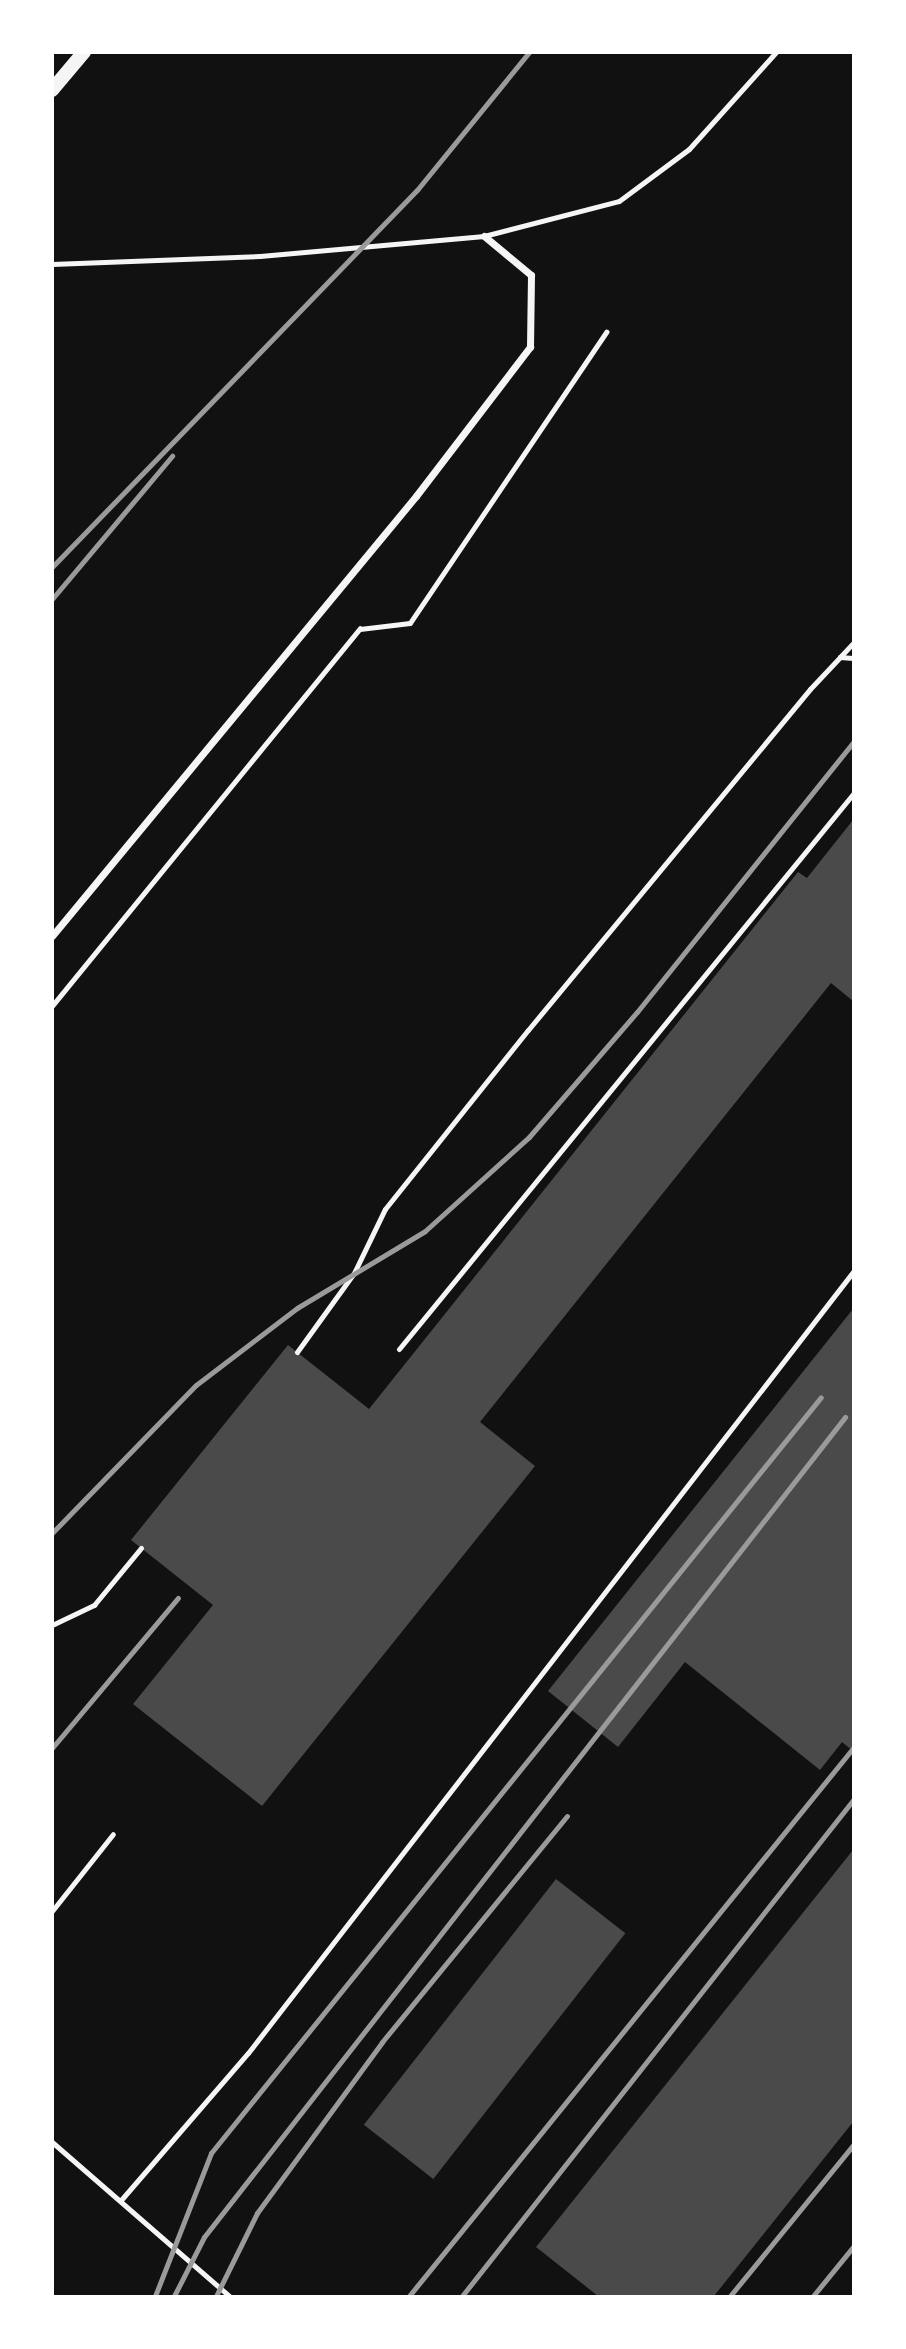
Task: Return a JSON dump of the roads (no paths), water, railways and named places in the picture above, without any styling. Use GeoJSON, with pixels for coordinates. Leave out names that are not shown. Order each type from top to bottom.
{"type":"FeatureCollection","features":[{"type":"Feature","properties":{"kind":"main road"},"geometry":{"type":"LineString","coordinates":[[52,90],[84,52]]}},
{"type":"Feature","properties":{"kind":"street"},"geometry":{"type":"LineString","coordinates":[[52,936],[416,496],[530,347],[531,275],[484,236]]}},
{"type":"Feature","properties":{"kind":"lane"},"geometry":{"type":"LineString","coordinates":[[52,264],[260,256],[484,236],[619,201],[690,149],[776,52]]}},
{"type":"Feature","properties":{"kind":"lane"},"geometry":{"type":"LineString","coordinates":[[297,1352],[354,1273],[385,1209],[853,643]]}},
{"type":"Feature","properties":{"kind":"lane"},"geometry":{"type":"LineString","coordinates":[[840,657],[853,658]]}},
{"type":"Feature","properties":{"kind":"lane"},"geometry":{"type":"LineString","coordinates":[[399,1349],[853,794]]}},
{"type":"Feature","properties":{"kind":"lane"},"geometry":{"type":"LineString","coordinates":[[121,2200],[248,2053],[853,1272]]}},
{"type":"Feature","properties":{"kind":"lane"},"geometry":{"type":"LineString","coordinates":[[52,1625],[94,1605],[141,1548]]}},
{"type":"Feature","properties":{"kind":"lane"},"geometry":{"type":"LineString","coordinates":[[52,1911],[113,1833]]}},
{"type":"Feature","properties":{"kind":"lane"},"geometry":{"type":"LineString","coordinates":[[52,2142],[229,2297]]}},
{"type":"Feature","properties":{"kind":"railway"},"geometry":{"type":"LineString","coordinates":[[52,567],[417,190],[529,52]]}},
{"type":"Feature","properties":{"kind":"railway"},"geometry":{"type":"LineString","coordinates":[[52,599],[172,456]]}},
{"type":"Feature","properties":{"kind":"railway"},"geometry":{"type":"LineString","coordinates":[[52,1533],[196,1385],[297,1308],[425,1231],[529,1137],[637,1012],[853,742]]}},
{"type":"Feature","properties":{"kind":"railway"},"geometry":{"type":"LineString","coordinates":[[155,2296],[211,2153],[821,1397]]}},
{"type":"Feature","properties":{"kind":"railway"},"geometry":{"type":"LineString","coordinates":[[174,2296],[204,2237],[845,1417]]}},
{"type":"Feature","properties":{"kind":"railway"},"geometry":{"type":"LineString","coordinates":[[52,1748],[178,1598]]}},
{"type":"Feature","properties":{"kind":"railway"},"geometry":{"type":"LineString","coordinates":[[409,2296],[853,1748]]}},
{"type":"Feature","properties":{"kind":"railway"},"geometry":{"type":"LineString","coordinates":[[462,2296],[853,1800]]}},
{"type":"Feature","properties":{"kind":"railway"},"geometry":{"type":"LineString","coordinates":[[216,2296],[257,2213],[382,2042],[567,1816]]}},
{"type":"Feature","properties":{"kind":"railway"},"geometry":{"type":"LineString","coordinates":[[730,2296],[853,2145]]}},
{"type":"Feature","properties":{"kind":"railway"},"geometry":{"type":"LineString","coordinates":[[813,2296],[853,2247]]}}]}
